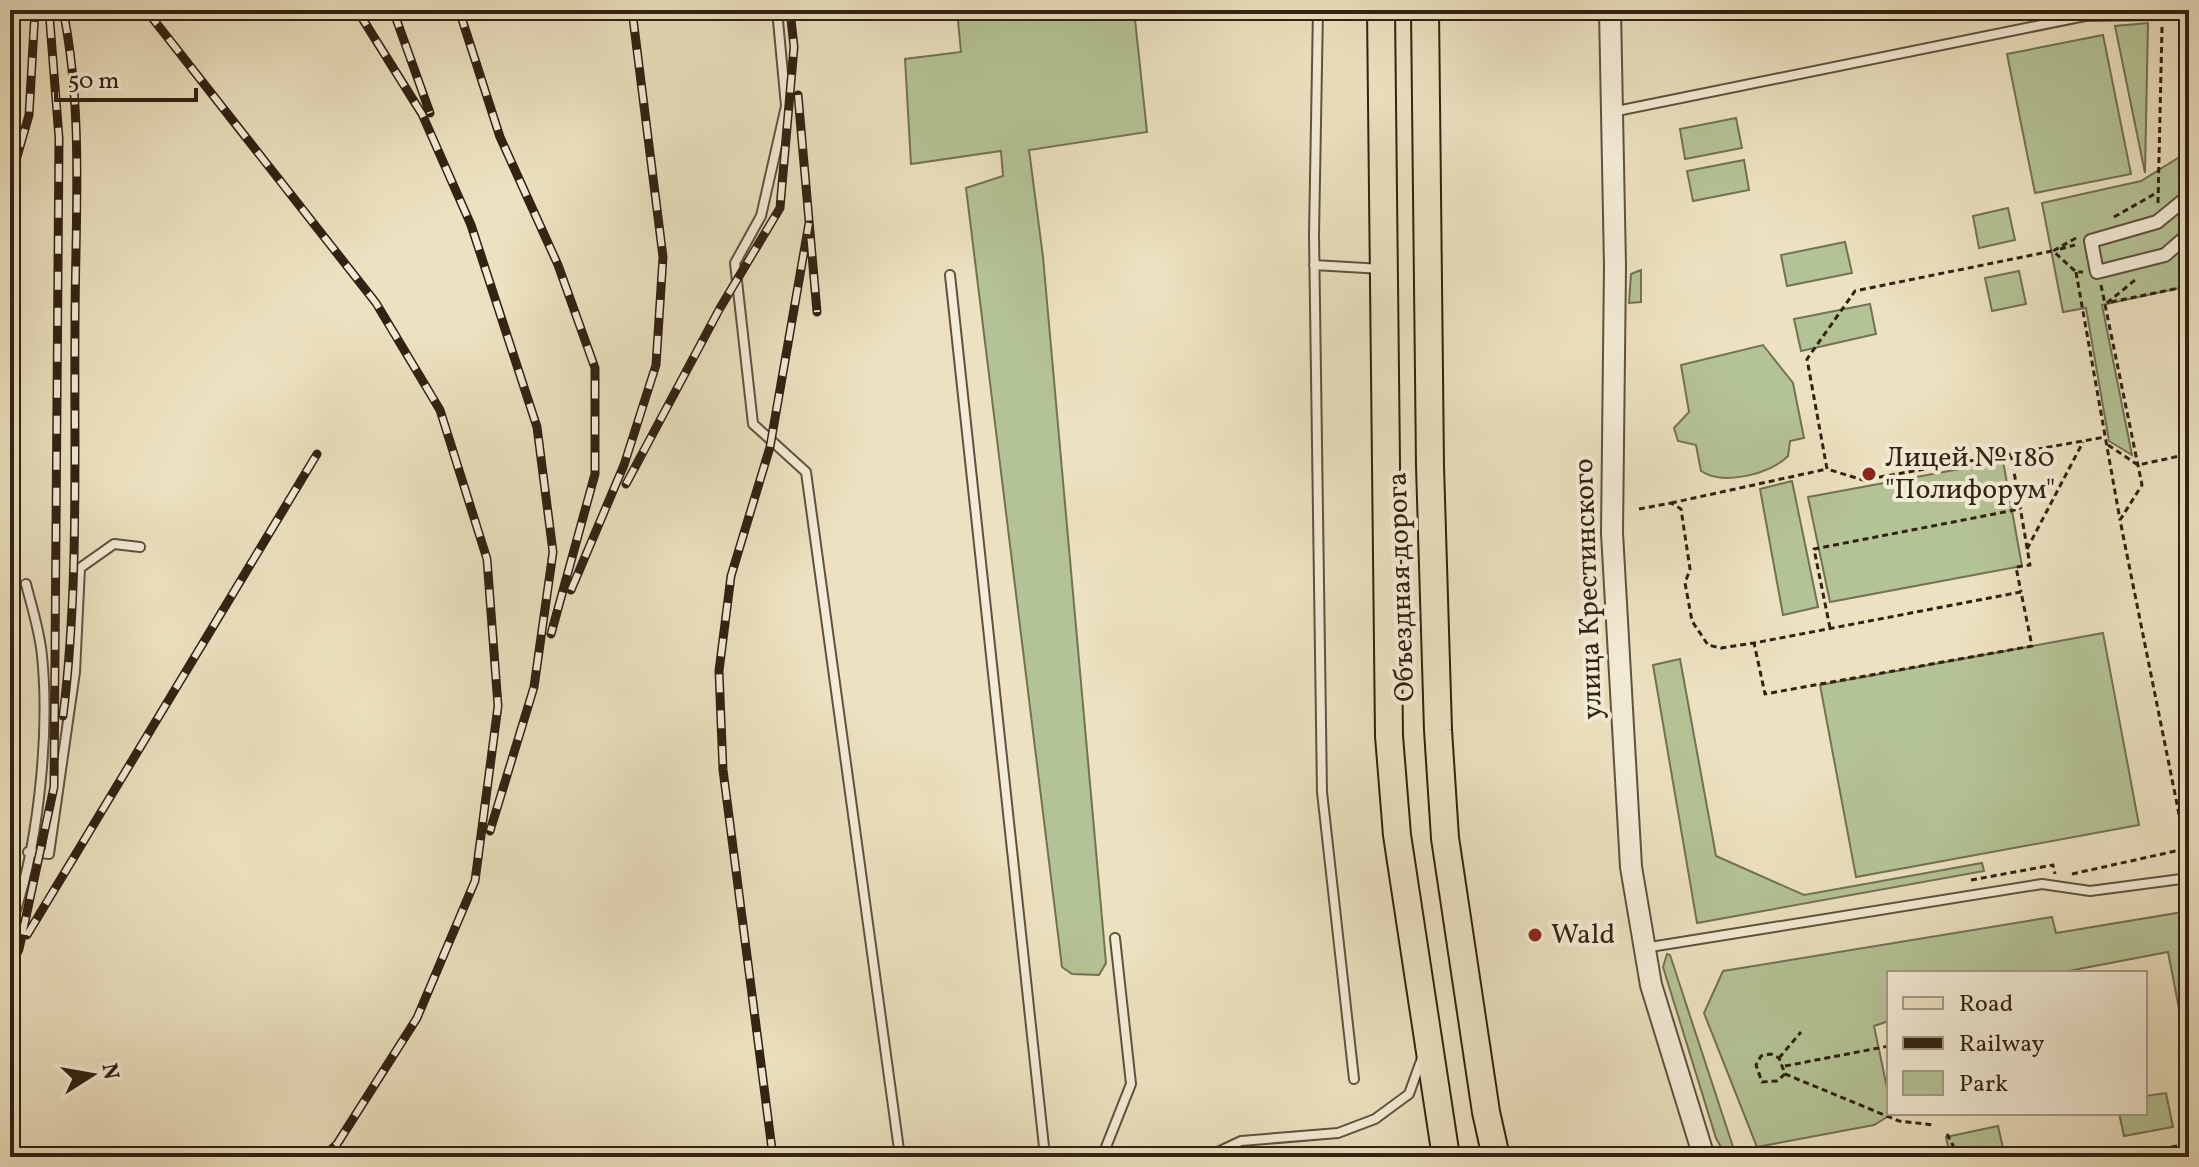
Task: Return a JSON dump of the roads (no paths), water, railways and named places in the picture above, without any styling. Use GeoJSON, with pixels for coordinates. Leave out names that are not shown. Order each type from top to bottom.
{"type":"FeatureCollection","features":[{"type":"Feature","properties":{"kind":"main road","name":"Объездная дорога"},"geometry":{"type":"LineString","coordinates":[[1381,10],[1389,736],[1397,835],[1446,1157]]}},
{"type":"Feature","properties":{"kind":"main road","name":"Объездная дорога"},"geometry":{"type":"LineString","coordinates":[[1425,10],[1430,466],[1442,792],[1469,1008],[1496,1157]]}},
{"type":"Feature","properties":{"kind":"street","name":"улица Крестинского"},"geometry":{"type":"LineString","coordinates":[[1610,10],[1615,266],[1612,533],[1631,867],[1644,948],[1674,1069],[1704,1157]]}},
{"type":"Feature","properties":{"kind":"street"},"geometry":{"type":"LineString","coordinates":[[2189,196],[2157,222],[2091,241],[2097,272],[2165,255],[2189,234]]}},
{"type":"Feature","properties":{"kind":"lane"},"geometry":{"type":"LineString","coordinates":[[777,10],[786,106],[761,216],[735,263],[753,424],[806,472],[900,1157]]}},
{"type":"Feature","properties":{"kind":"lane"},"geometry":{"type":"LineString","coordinates":[[1318,10],[1314,265],[1322,792],[1354,1079]]}},
{"type":"Feature","properties":{"kind":"lane"},"geometry":{"type":"LineString","coordinates":[[1611,112],[2085,16],[2163,15],[2189,10]]}},
{"type":"Feature","properties":{"kind":"lane"},"geometry":{"type":"LineString","coordinates":[[1314,265],[1383,269]]}},
{"type":"Feature","properties":{"kind":"lane"},"geometry":{"type":"LineString","coordinates":[[950,275],[1045,1156],[1037,1157]]}},
{"type":"Feature","properties":{"kind":"lane"},"geometry":{"type":"LineString","coordinates":[[28,852],[49,854],[75,672],[80,568],[114,544],[140,547]]}},
{"type":"Feature","properties":{"kind":"lane"},"geometry":{"type":"LineString","coordinates":[[10,927],[20,900],[43,764],[42,655],[26,584]]}},
{"type":"Feature","properties":{"kind":"lane"},"geometry":{"type":"LineString","coordinates":[[1644,948],[2042,884],[2090,891],[2189,878]]}},
{"type":"Feature","properties":{"kind":"lane"},"geometry":{"type":"LineString","coordinates":[[1102,1157],[1131,1084],[1115,938]]}},
{"type":"Feature","properties":{"kind":"lane"},"geometry":{"type":"LineString","coordinates":[[1207,1157],[1241,1141],[1338,1133],[1375,1119],[1409,1094],[1427,1045]]}},
{"type":"Feature","properties":{"kind":"railway"},"geometry":{"type":"LineString","coordinates":[[10,181],[29,115],[35,10]]}},
{"type":"Feature","properties":{"kind":"railway"},"geometry":{"type":"LineString","coordinates":[[10,968],[19,949],[54,787],[59,138],[49,10]]}},
{"type":"Feature","properties":{"kind":"railway"},"geometry":{"type":"LineString","coordinates":[[63,10],[74,88],[77,167],[74,570],[63,716]]}},
{"type":"Feature","properties":{"kind":"railway"},"geometry":{"type":"LineString","coordinates":[[146,10],[376,303],[440,410],[487,559],[498,706],[475,881],[417,1018],[337,1144],[323,1157]]}},
{"type":"Feature","properties":{"kind":"railway"},"geometry":{"type":"LineString","coordinates":[[357,10],[422,114],[471,225],[537,427],[553,552],[534,687],[490,831]]}},
{"type":"Feature","properties":{"kind":"railway"},"geometry":{"type":"LineString","coordinates":[[393,10],[430,113]]}},
{"type":"Feature","properties":{"kind":"railway"},"geometry":{"type":"LineString","coordinates":[[459,10],[500,137],[558,265],[595,368],[595,474],[551,634]]}},
{"type":"Feature","properties":{"kind":"railway"},"geometry":{"type":"LineString","coordinates":[[571,590],[624,465],[656,365],[663,257],[632,10]]}},
{"type":"Feature","properties":{"kind":"railway"},"geometry":{"type":"LineString","coordinates":[[626,484],[720,308],[780,208],[794,47],[790,10]]}},
{"type":"Feature","properties":{"kind":"railway"},"geometry":{"type":"LineString","coordinates":[[798,95],[817,312]]}},
{"type":"Feature","properties":{"kind":"railway"},"geometry":{"type":"LineString","coordinates":[[773,1157],[723,770],[719,671],[731,576],[770,447],[809,223]]}},
{"type":"Feature","properties":{"kind":"railway"},"geometry":{"type":"LineString","coordinates":[[27,935],[317,454]]}},
{"type":"Feature","properties":{"kind":"place","name":"Лицей № 180 \"Полифорум\""},"geometry":{"type":"Point","coordinates":[1869,474]}},
{"type":"Feature","properties":{"kind":"place","name":"Wald"},"geometry":{"type":"Point","coordinates":[1535,935]}}]}
